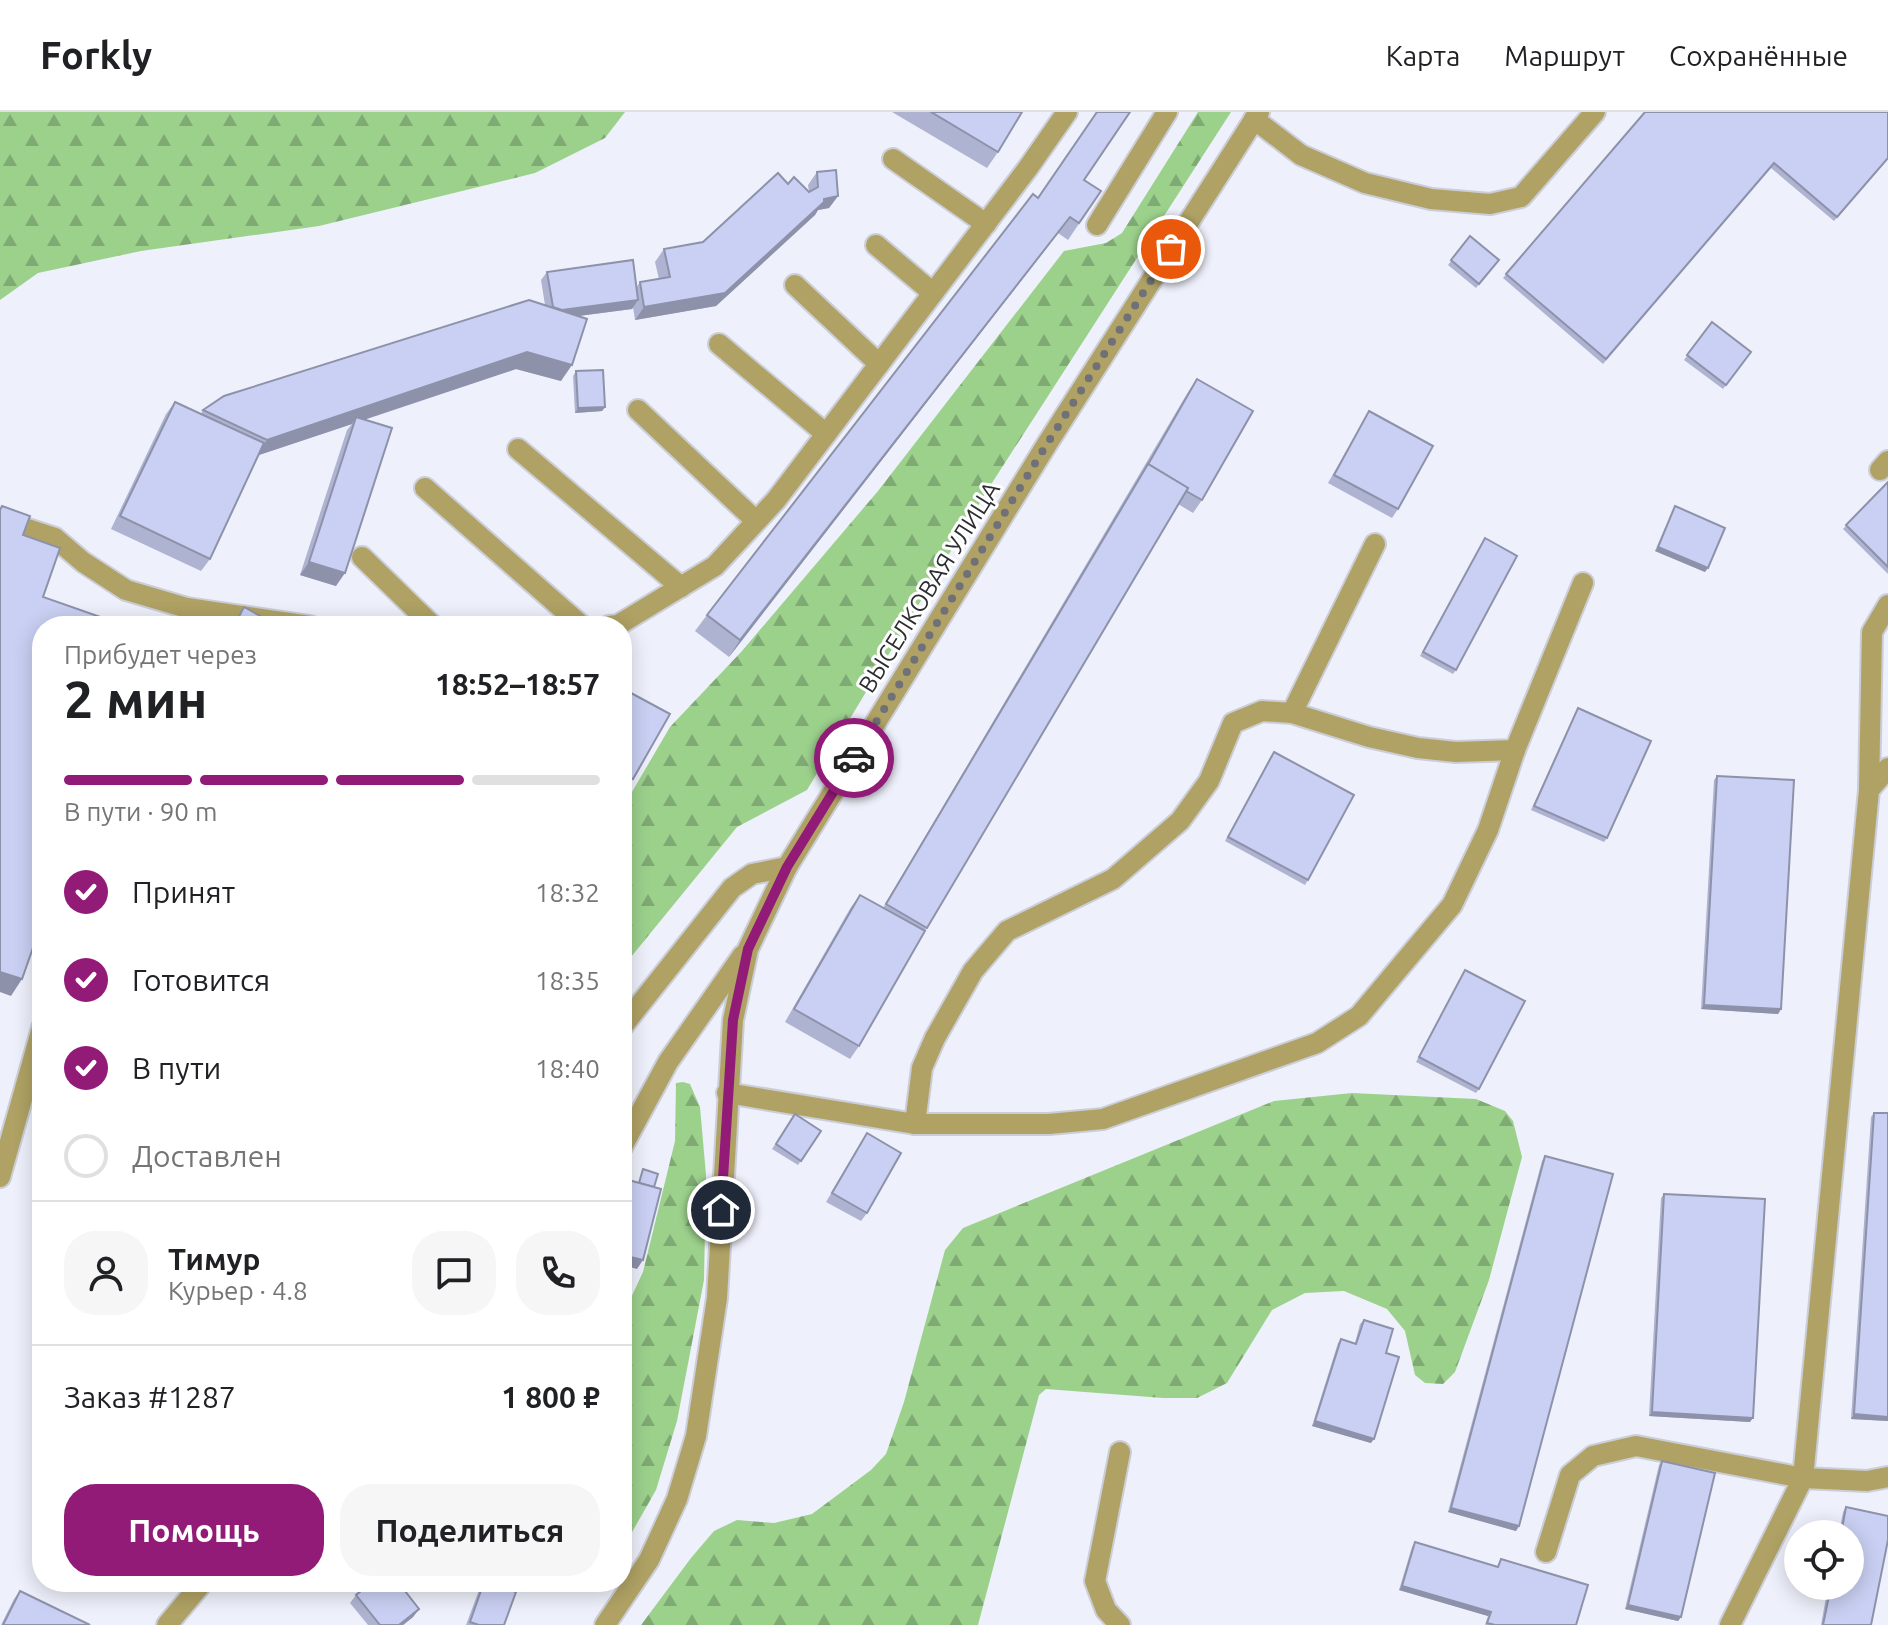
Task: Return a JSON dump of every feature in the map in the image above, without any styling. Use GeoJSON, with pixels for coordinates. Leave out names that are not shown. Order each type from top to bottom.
{"type":"FeatureCollection","features":[{"type":"Feature","properties":{"kind":"street"},"geometry":{"type":"LineString","coordinates":[[632,617],[715,566],[776,500],[1067,112]]}},
{"type":"Feature","properties":{"kind":"street"},"geometry":{"type":"LineString","coordinates":[[1097,225],[1167,112]]}},
{"type":"Feature","properties":{"kind":"street"},"geometry":{"type":"LineString","coordinates":[[1257,116],[1301,155],[1365,183],[1431,199],[1490,204],[1521,197],[1595,112]]}},
{"type":"Feature","properties":{"kind":"street","name":"ВЫСЕЛКОВАЯ УЛИЦА"},"geometry":{"type":"LineString","coordinates":[[632,1585],[649,1560],[677,1499],[696,1436],[717,1298],[733,1020],[748,949],[787,867],[1047,444],[1257,116]]}},
{"type":"Feature","properties":{"kind":"street"},"geometry":{"type":"LineString","coordinates":[[893,159],[986,224]]}},
{"type":"Feature","properties":{"kind":"street"},"geometry":{"type":"LineString","coordinates":[[876,245],[933,293]]}},
{"type":"Feature","properties":{"kind":"street"},"geometry":{"type":"LineString","coordinates":[[795,285],[879,364]]}},
{"type":"Feature","properties":{"kind":"street"},"geometry":{"type":"LineString","coordinates":[[719,344],[826,434]]}},
{"type":"Feature","properties":{"kind":"street"},"geometry":{"type":"LineString","coordinates":[[638,410],[756,521]]}},
{"type":"Feature","properties":{"kind":"street"},"geometry":{"type":"LineString","coordinates":[[518,449],[681,587]]}},
{"type":"Feature","properties":{"kind":"street"},"geometry":{"type":"LineString","coordinates":[[425,488],[571,616]]}},
{"type":"Feature","properties":{"kind":"street"},"geometry":{"type":"LineString","coordinates":[[0,520],[55,538],[83,562],[126,590],[181,616]]}},
{"type":"Feature","properties":{"kind":"street"},"geometry":{"type":"LineString","coordinates":[[1292,713],[1375,544]]}},
{"type":"Feature","properties":{"kind":"street"},"geometry":{"type":"LineString","coordinates":[[362,557],[423,616]]}},
{"type":"Feature","properties":{"kind":"street"},"geometry":{"type":"LineString","coordinates":[[727,1093],[754,1100],[915,1124],[1049,1124],[1103,1119],[1317,1043],[1359,1016],[1452,905],[1488,830],[1515,750],[1583,583]]}},
{"type":"Feature","properties":{"kind":"street"},"geometry":{"type":"LineString","coordinates":[[1730,1625],[1803,1478],[1869,790],[1872,632],[1888,605]]}},
{"type":"Feature","properties":{"kind":"street"},"geometry":{"type":"LineString","coordinates":[[915,1124],[922,1068],[935,1038],[973,971],[1007,931],[1113,879],[1180,821],[1209,781],[1233,723],[1262,711],[1292,713],[1369,737],[1418,748],[1456,752],[1515,750]]}},
{"type":"Feature","properties":{"kind":"street"},"geometry":{"type":"LineString","coordinates":[[1869,790],[1888,768]]}},
{"type":"Feature","properties":{"kind":"street"},"geometry":{"type":"LineString","coordinates":[[632,1014],[732,888],[752,874],[787,867]]}},
{"type":"Feature","properties":{"kind":"street"},"geometry":{"type":"LineString","coordinates":[[632,1129],[668,1062],[748,949]]}},
{"type":"Feature","properties":{"kind":"street"},"geometry":{"type":"LineString","coordinates":[[0,1177],[32,1063]]}},
{"type":"Feature","properties":{"kind":"street"},"geometry":{"type":"LineString","coordinates":[[1546,1552],[1570,1475],[1593,1456],[1636,1446],[1803,1478],[1867,1481],[1888,1477]]}},
{"type":"Feature","properties":{"kind":"street"},"geometry":{"type":"LineString","coordinates":[[1120,1452],[1095,1581],[1106,1610],[1120,1625]]}},
{"type":"Feature","properties":{"kind":"street"},"geometry":{"type":"LineString","coordinates":[[167,1625],[195,1592]]}},
{"type":"Feature","properties":{"kind":"street","name":"ВЫСЕЛКОВАЯ УЛИЦА"},"geometry":{"type":"LineString","coordinates":[[605,1625],[627,1592]]}},
{"type":"Feature","properties":{"kind":"green space"},"geometry":{"type":"Polygon","coordinates":[[[0,112],[625,112],[605,138],[535,173],[319,226],[141,251],[38,273],[0,300],[0,112]]]}},
{"type":"Feature","properties":{"kind":"green space"},"geometry":{"type":"Polygon","coordinates":[[[1198,112],[1231,112],[990,486],[807,790],[737,827],[632,956],[632,792],[670,727],[742,651],[878,491],[1064,251],[1106,243],[1122,233],[1198,112]]]}},
{"type":"Feature","properties":{"kind":"green space"},"geometry":{"type":"Polygon","coordinates":[[[676,1083],[690,1084],[700,1107],[706,1175],[704,1280],[677,1421],[656,1490],[632,1532],[632,1296],[643,1272],[675,1141],[676,1083]]]}},
{"type":"Feature","properties":{"kind":"green space"},"geometry":{"type":"Polygon","coordinates":[[[1352,1093],[1476,1099],[1505,1111],[1513,1121],[1522,1157],[1489,1280],[1455,1372],[1443,1384],[1425,1383],[1415,1375],[1405,1331],[1387,1309],[1344,1291],[1305,1293],[1272,1310],[1227,1383],[1197,1398],[1046,1389],[1039,1395],[978,1625],[641,1625],[714,1531],[737,1520],[774,1523],[812,1514],[871,1470],[886,1454],[904,1402],[945,1250],[963,1228],[1274,1101],[1352,1093]]]}},
{"type":"Feature","properties":{"kind":"building"},"geometry":{"type":"Polygon","coordinates":[[[931,112],[1022,112],[998,152],[931,112]]]}},
{"type":"Feature","properties":{"kind":"building"},"geometry":{"type":"Polygon","coordinates":[[[1097,112],[1130,112],[1084,180],[1101,191],[1079,223],[1070,217],[740,640],[707,615],[1033,194],[1038,198],[1097,112]]]}},
{"type":"Feature","properties":{"kind":"building"},"geometry":{"type":"Polygon","coordinates":[[[1645,112],[1888,112],[1888,158],[1837,217],[1774,163],[1606,359],[1506,274],[1645,112]]]}},
{"type":"Feature","properties":{"kind":"building"},"geometry":{"type":"Polygon","coordinates":[[[836,170],[838,196],[824,199],[725,293],[644,307],[640,282],[670,277],[664,249],[703,242],[778,173],[788,184],[794,177],[809,192],[818,187],[817,172],[836,170]]]}},
{"type":"Feature","properties":{"kind":"building"},"geometry":{"type":"Polygon","coordinates":[[[1470,236],[1499,260],[1479,284],[1451,260],[1470,236]]]}},
{"type":"Feature","properties":{"kind":"building"},"geometry":{"type":"Polygon","coordinates":[[[633,260],[638,300],[562,310],[553,307],[547,272],[633,260]]]}},
{"type":"Feature","properties":{"kind":"building"},"geometry":{"type":"Polygon","coordinates":[[[529,300],[587,319],[572,365],[527,352],[267,440],[203,410],[224,396],[529,300]]]}},
{"type":"Feature","properties":{"kind":"building"},"geometry":{"type":"Polygon","coordinates":[[[1712,322],[1751,352],[1726,385],[1687,355],[1712,322]]]}},
{"type":"Feature","properties":{"kind":"building"},"geometry":{"type":"Polygon","coordinates":[[[603,370],[605,407],[578,408],[576,371],[603,370]]]}},
{"type":"Feature","properties":{"kind":"building"},"geometry":{"type":"Polygon","coordinates":[[[1197,379],[1253,411],[1202,500],[1148,464],[1197,379]]]}},
{"type":"Feature","properties":{"kind":"building"},"geometry":{"type":"Polygon","coordinates":[[[175,402],[264,443],[210,559],[120,516],[175,402]]]}},
{"type":"Feature","properties":{"kind":"building"},"geometry":{"type":"Polygon","coordinates":[[[1369,411],[1433,446],[1398,509],[1334,475],[1369,411]]]}},
{"type":"Feature","properties":{"kind":"building"},"geometry":{"type":"Polygon","coordinates":[[[356,417],[392,428],[345,573],[309,562],[356,417]]]}},
{"type":"Feature","properties":{"kind":"building"},"geometry":{"type":"Polygon","coordinates":[[[1148,464],[1188,488],[927,928],[886,904],[1148,464]]]}},
{"type":"Feature","properties":{"kind":"building"},"geometry":{"type":"Polygon","coordinates":[[[1888,482],[1888,567],[1846,525],[1888,482]]]}},
{"type":"Feature","properties":{"kind":"building"},"geometry":{"type":"Polygon","coordinates":[[[2,506],[30,516],[23,535],[60,548],[43,597],[97,616],[32,616],[32,950],[22,979],[0,972],[2,506]]]}},
{"type":"Feature","properties":{"kind":"building"},"geometry":{"type":"Polygon","coordinates":[[[1675,506],[1725,528],[1708,568],[1658,547],[1675,506]]]}},
{"type":"Feature","properties":{"kind":"building"},"geometry":{"type":"Polygon","coordinates":[[[1485,538],[1517,556],[1456,670],[1423,652],[1485,538]]]}},
{"type":"Feature","properties":{"kind":"building"},"geometry":{"type":"Polygon","coordinates":[[[244,607],[260,616],[239,616],[244,607]]]}},
{"type":"Feature","properties":{"kind":"building"},"geometry":{"type":"Polygon","coordinates":[[[632,694],[670,714],[632,778],[632,694]]]}},
{"type":"Feature","properties":{"kind":"building"},"geometry":{"type":"Polygon","coordinates":[[[1578,708],[1651,741],[1607,838],[1534,806],[1578,708]]]}},
{"type":"Feature","properties":{"kind":"building"},"geometry":{"type":"Polygon","coordinates":[[[1274,752],[1354,795],[1308,880],[1228,837],[1274,752]]]}},
{"type":"Feature","properties":{"kind":"building"},"geometry":{"type":"Polygon","coordinates":[[[1717,776],[1794,780],[1781,1009],[1704,1005],[1717,776]]]}},
{"type":"Feature","properties":{"kind":"building"},"geometry":{"type":"Polygon","coordinates":[[[860,895],[925,931],[859,1046],[794,1009],[860,895]]]}},
{"type":"Feature","properties":{"kind":"building"},"geometry":{"type":"Polygon","coordinates":[[[1465,970],[1525,1001],[1479,1089],[1419,1057],[1465,970]]]}},
{"type":"Feature","properties":{"kind":"building"},"geometry":{"type":"Polygon","coordinates":[[[1874,1113],[1888,1113],[1888,1417],[1854,1414],[1874,1113]]]}},
{"type":"Feature","properties":{"kind":"building"},"geometry":{"type":"Polygon","coordinates":[[[795,1114],[821,1131],[801,1161],[776,1144],[795,1114]]]}},
{"type":"Feature","properties":{"kind":"building"},"geometry":{"type":"Polygon","coordinates":[[[867,1133],[901,1153],[867,1213],[832,1193],[867,1133]]]}},
{"type":"Feature","properties":{"kind":"building"},"geometry":{"type":"Polygon","coordinates":[[[1545,1156],[1613,1174],[1519,1526],[1451,1508],[1545,1156]]]}},
{"type":"Feature","properties":{"kind":"building"},"geometry":{"type":"Polygon","coordinates":[[[643,1169],[658,1174],[654,1187],[639,1183],[643,1169]]]}},
{"type":"Feature","properties":{"kind":"building"},"geometry":{"type":"Polygon","coordinates":[[[632,1181],[661,1189],[643,1260],[632,1257],[632,1181]]]}},
{"type":"Feature","properties":{"kind":"building"},"geometry":{"type":"Polygon","coordinates":[[[1664,1194],[1765,1199],[1753,1418],[1652,1412],[1664,1194]]]}},
{"type":"Feature","properties":{"kind":"building"},"geometry":{"type":"Polygon","coordinates":[[[1364,1320],[1393,1329],[1386,1353],[1399,1357],[1374,1439],[1315,1421],[1341,1339],[1356,1344],[1364,1320]]]}},
{"type":"Feature","properties":{"kind":"building"},"geometry":{"type":"Polygon","coordinates":[[[1662,1461],[1715,1473],[1681,1617],[1628,1605],[1662,1461]]]}},
{"type":"Feature","properties":{"kind":"building"},"geometry":{"type":"Polygon","coordinates":[[[1846,1507],[1888,1516],[1888,1540],[1871,1625],[1823,1625],[1828,1600],[1864,1600],[1864,1520],[1844,1520],[1846,1507]]]}},
{"type":"Feature","properties":{"kind":"building"},"geometry":{"type":"Polygon","coordinates":[[[1415,1542],[1498,1567],[1501,1559],[1588,1585],[1576,1625],[1495,1625],[1487,1623],[1491,1612],[1402,1586],[1415,1542]]]}},
{"type":"Feature","properties":{"kind":"building"},"geometry":{"type":"Polygon","coordinates":[[[20,1591],[90,1625],[3,1625],[20,1591]]]}},
{"type":"Feature","properties":{"kind":"building"},"geometry":{"type":"Polygon","coordinates":[[[360,1592],[406,1592],[419,1609],[399,1625],[380,1625],[356,1595],[360,1592]]]}},
{"type":"Feature","properties":{"kind":"building"},"geometry":{"type":"Polygon","coordinates":[[[480,1592],[516,1592],[504,1625],[470,1622],[480,1592]]]}},
{"type":"Feature","properties":{"kind":"way so far"},"geometry":{"type":"LineString","coordinates":[[854,758],[1171,249]]}},
{"type":"Feature","properties":{"kind":"route"},"geometry":{"type":"LineString","coordinates":[[721,1210],[733,1020],[748,949],[787,867],[854,758]]}}]}
